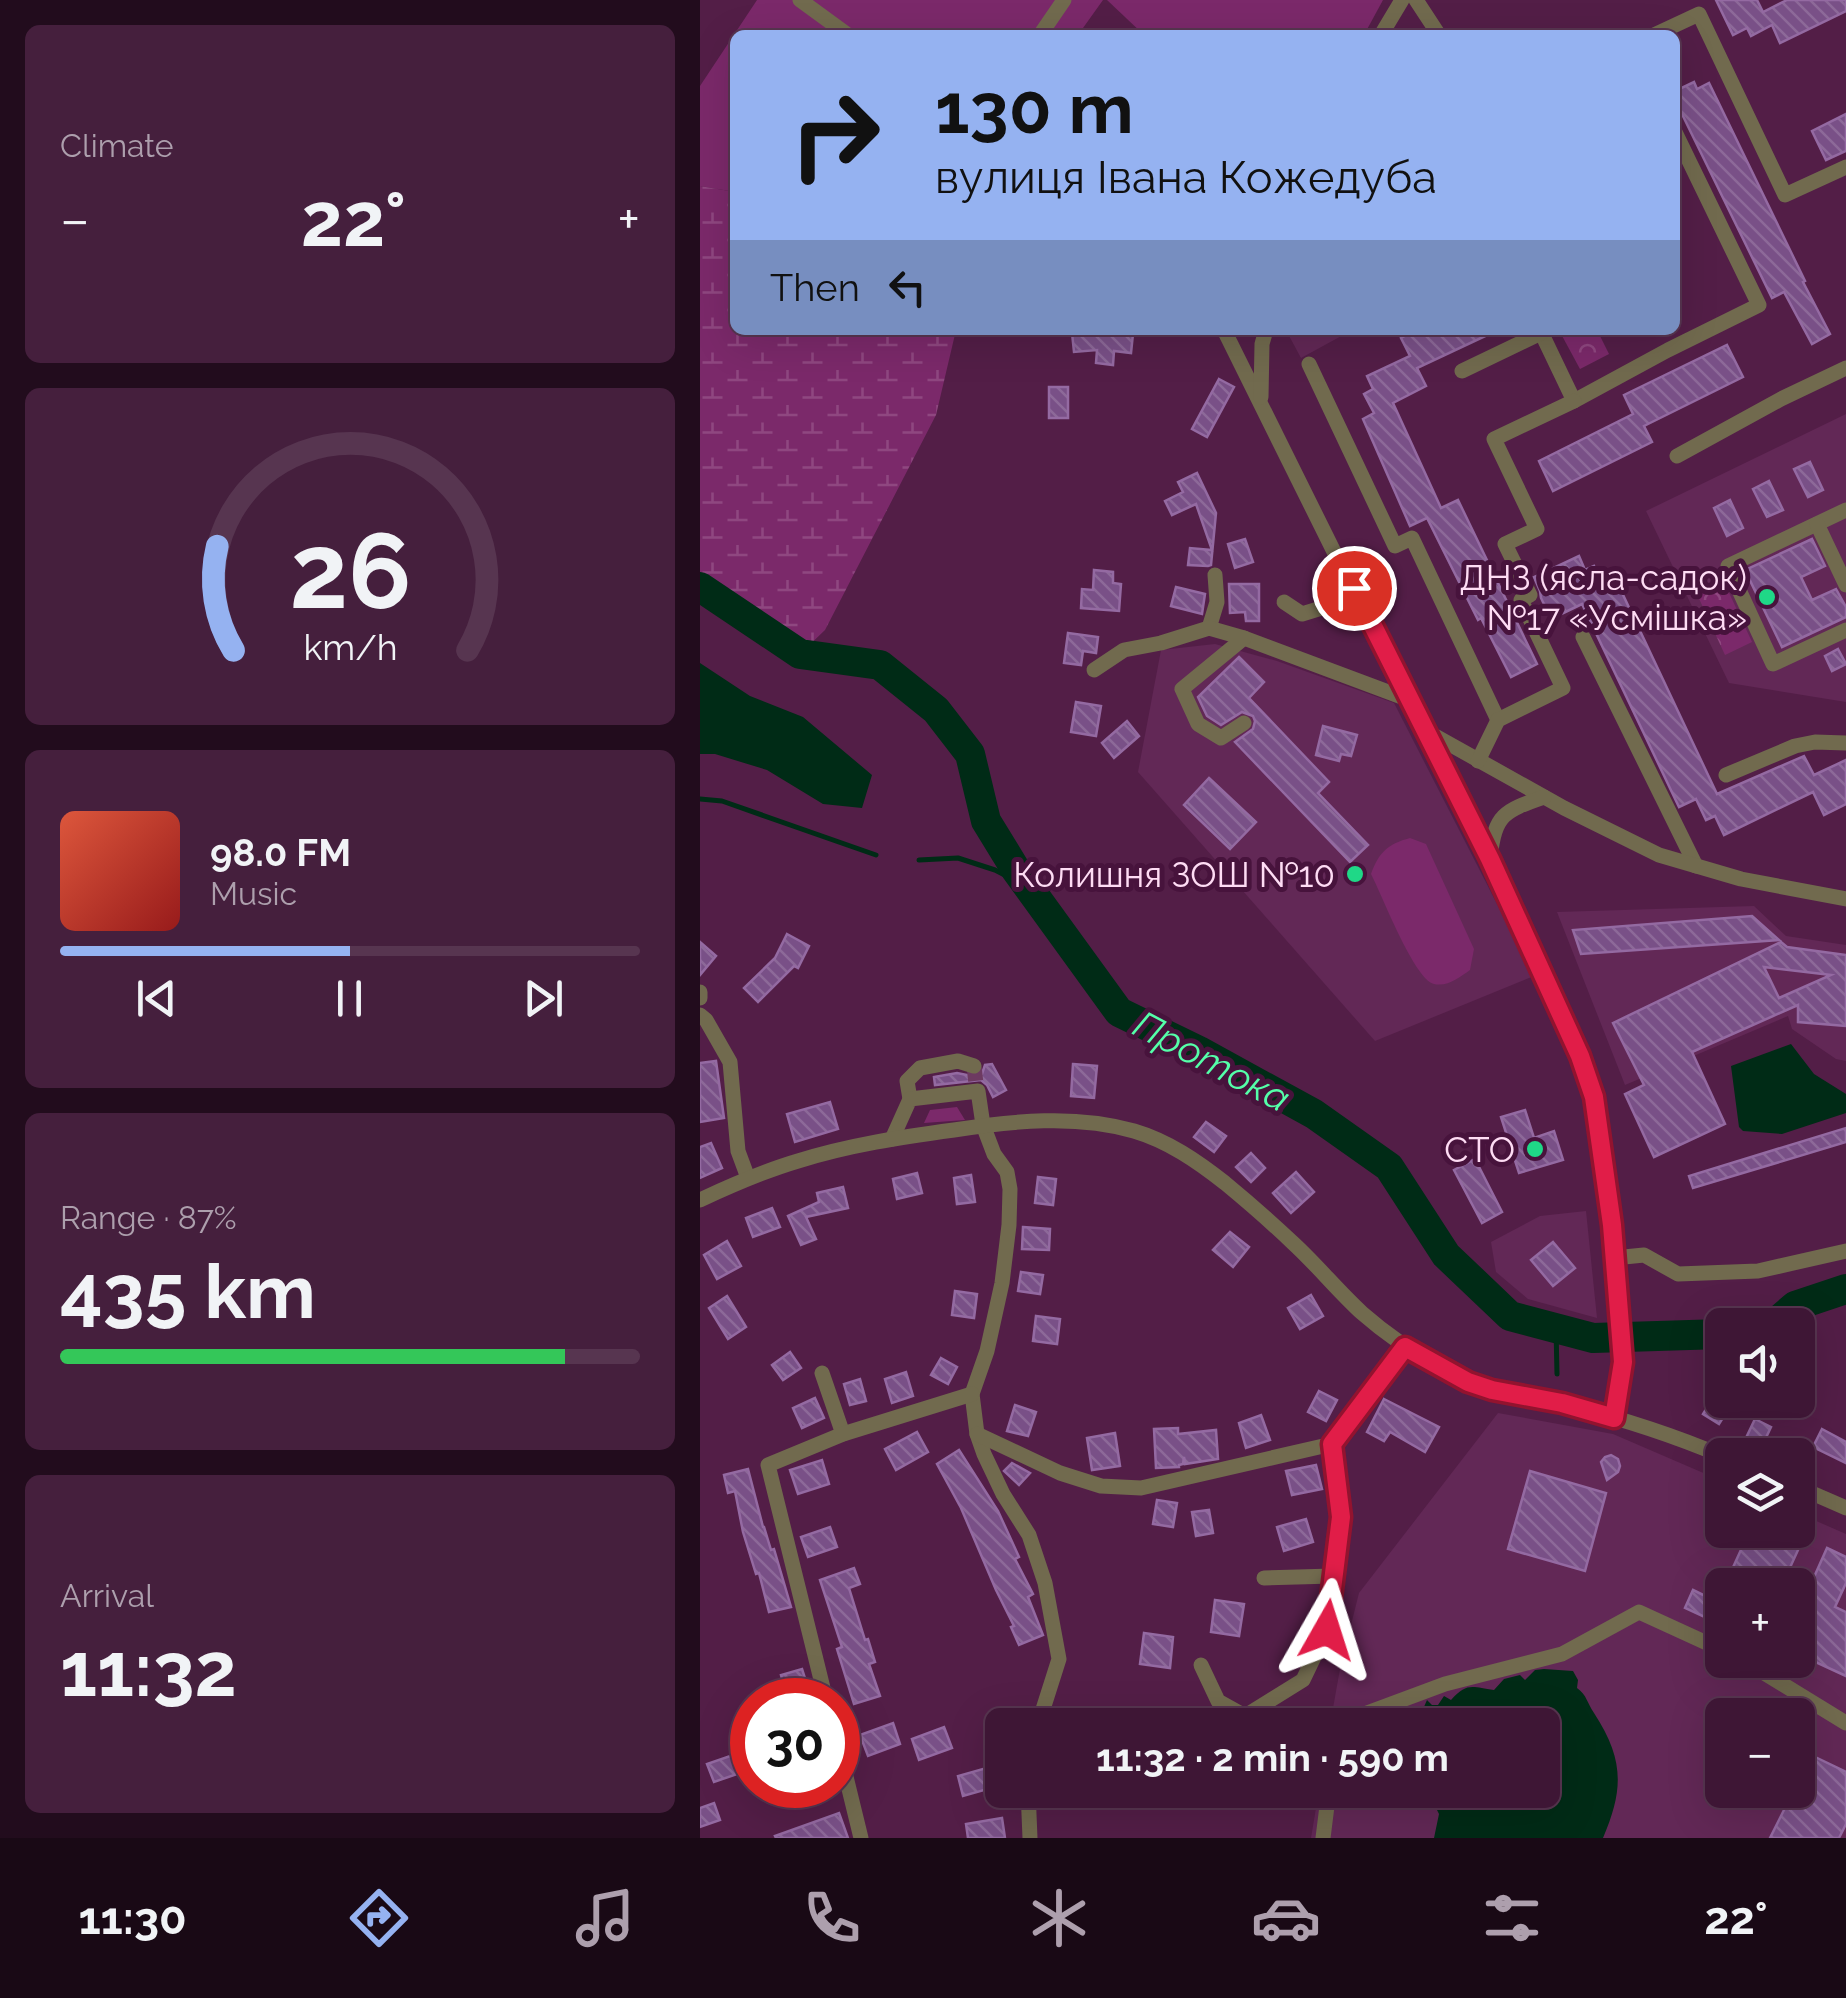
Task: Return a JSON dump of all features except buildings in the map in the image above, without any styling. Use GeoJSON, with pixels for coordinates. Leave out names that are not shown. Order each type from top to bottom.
{"type":"FeatureCollection","features":[{"type":"Feature","properties":{"kind":"street"},"geometry":{"type":"LineString","coordinates":[[800,0],[841,30]]}},
{"type":"Feature","properties":{"kind":"street"},"geometry":{"type":"LineString","coordinates":[[1043,30],[1064,0]]}},
{"type":"Feature","properties":{"kind":"street"},"geometry":{"type":"LineString","coordinates":[[1384,30],[1402,0]]}},
{"type":"Feature","properties":{"kind":"street"},"geometry":{"type":"LineString","coordinates":[[1416,0],[1436,30]]}},
{"type":"Feature","properties":{"kind":"street"},"geometry":{"type":"LineString","coordinates":[[1662,30],[1700,7],[1786,196],[1846,167]]}},
{"type":"Feature","properties":{"kind":"street"},"geometry":{"type":"LineString","coordinates":[[1478,762],[1498,720],[1564,688],[1521,600],[1530,595],[1505,544],[1536,528],[1494,439],[1671,356],[1760,306],[1680,142]]}},
{"type":"Feature","properties":{"kind":"street"},"geometry":{"type":"LineString","coordinates":[[1226,335],[1490,859],[1591,1086],[1598,1116],[1623,1362],[1614,1418]]}},
{"type":"Feature","properties":{"kind":"street"},"geometry":{"type":"LineString","coordinates":[[1260,402],[1265,335]]}},
{"type":"Feature","properties":{"kind":"street"},"geometry":{"type":"LineString","coordinates":[[1462,371],[1533,335]]}},
{"type":"Feature","properties":{"kind":"street"},"geometry":{"type":"LineString","coordinates":[[1543,335],[1574,401]]}},
{"type":"Feature","properties":{"kind":"street"},"geometry":{"type":"LineString","coordinates":[[1309,364],[1396,546],[1412,538],[1498,720]]}},
{"type":"Feature","properties":{"kind":"street"},"geometry":{"type":"LineString","coordinates":[[1676,456],[1846,368]]}},
{"type":"Feature","properties":{"kind":"street"},"geometry":{"type":"LineString","coordinates":[[1846,530],[1842,512],[1728,566],[1773,664],[1846,630]]}},
{"type":"Feature","properties":{"kind":"street"},"geometry":{"type":"LineString","coordinates":[[1817,524],[1846,585]]}},
{"type":"Feature","properties":{"kind":"street"},"geometry":{"type":"LineString","coordinates":[[1210,628],[1217,602],[1215,575]]}},
{"type":"Feature","properties":{"kind":"street"},"geometry":{"type":"LineString","coordinates":[[1284,602],[1302,614],[1328,606],[1354,588]]}},
{"type":"Feature","properties":{"kind":"street"},"geometry":{"type":"LineString","coordinates":[[1094,670],[1124,650],[1210,628],[1408,699]]}},
{"type":"Feature","properties":{"kind":"street"},"geometry":{"type":"LineString","coordinates":[[1583,637],[1696,866]]}},
{"type":"Feature","properties":{"kind":"street"},"geometry":{"type":"LineString","coordinates":[[1244,638],[1182,688],[1198,724],[1221,738],[1244,723]]}},
{"type":"Feature","properties":{"kind":"street"},"geometry":{"type":"LineString","coordinates":[[1424,730],[1659,855],[1741,880],[1846,899]]}},
{"type":"Feature","properties":{"kind":"street"},"geometry":{"type":"LineString","coordinates":[[1726,775],[1795,746],[1846,743]]}},
{"type":"Feature","properties":{"kind":"street"},"geometry":{"type":"LineString","coordinates":[[1490,859],[1493,832],[1504,814],[1544,797]]}},
{"type":"Feature","properties":{"kind":"street"},"geometry":{"type":"LineString","coordinates":[[700,1015],[730,1062],[738,1151],[748,1178]]}},
{"type":"Feature","properties":{"kind":"street"},"geometry":{"type":"LineString","coordinates":[[892,1139],[910,1099],[908,1081],[920,1068],[958,1062],[974,1066]]}},
{"type":"Feature","properties":{"kind":"street"},"geometry":{"type":"LineString","coordinates":[[910,1099],[977,1087],[982,1125],[994,1154],[1007,1172],[1010,1207],[1002,1283],[993,1328],[972,1394],[984,1454],[1028,1534],[1045,1583],[1058,1658],[1043,1708]]}},
{"type":"Feature","properties":{"kind":"street"},"geometry":{"type":"LineString","coordinates":[[700,1200],[800,1160],[892,1139],[982,1125],[1058,1120],[1116,1128],[1160,1141],[1188,1156],[1260,1212],[1359,1310],[1405,1347],[1468,1382],[1562,1403],[1669,1434],[1705,1449]]}},
{"type":"Feature","properties":{"kind":"street"},"geometry":{"type":"LineString","coordinates":[[1614,1258],[1644,1256],[1678,1274],[1758,1271],[1846,1251]]}},
{"type":"Feature","properties":{"kind":"street"},"geometry":{"type":"LineString","coordinates":[[977,1434],[1060,1473],[1101,1486],[1140,1488],[1332,1444],[1405,1347]]}},
{"type":"Feature","properties":{"kind":"street"},"geometry":{"type":"LineString","coordinates":[[822,1373],[843,1434]]}},
{"type":"Feature","properties":{"kind":"street"},"geometry":{"type":"LineString","coordinates":[[821,1678],[768,1465],[843,1434],[972,1394]]}},
{"type":"Feature","properties":{"kind":"street"},"geometry":{"type":"LineString","coordinates":[[1262,1708],[1303,1680],[1327,1630],[1341,1517],[1332,1444]]}},
{"type":"Feature","properties":{"kind":"street"},"geometry":{"type":"LineString","coordinates":[[1815,1495],[1846,1508]]}},
{"type":"Feature","properties":{"kind":"street"},"geometry":{"type":"LineString","coordinates":[[1264,1578],[1333,1576]]}},
{"type":"Feature","properties":{"kind":"street"},"geometry":{"type":"LineString","coordinates":[[1381,1708],[1444,1684],[1562,1654],[1639,1612],[1705,1642]]}},
{"type":"Feature","properties":{"kind":"street"},"geometry":{"type":"LineString","coordinates":[[1202,1665],[1218,1701],[1228,1708]]}},
{"type":"Feature","properties":{"kind":"street"},"geometry":{"type":"LineString","coordinates":[[1773,1678],[1846,1724]]}},
{"type":"Feature","properties":{"kind":"street"},"geometry":{"type":"LineString","coordinates":[[854,1808],[861,1838]]}},
{"type":"Feature","properties":{"kind":"street"},"geometry":{"type":"LineString","coordinates":[[1029,1808],[1030,1838]]}},
{"type":"Feature","properties":{"kind":"street"},"geometry":{"type":"LineString","coordinates":[[1323,1838],[1327,1808]]}},
{"type":"Feature","properties":{"kind":"shaded area"},"geometry":{"type":"Polygon","coordinates":[[[1289,335],[1343,335],[1301,358],[1289,335]]]}},
{"type":"Feature","properties":{"kind":"shaded area","name":"ДНЗ (ясла-садок) №17 «Усмішка»"},"geometry":{"type":"Polygon","coordinates":[[[1846,414],[1846,702],[1729,683],[1646,511],[1846,414]]]}},
{"type":"Feature","properties":{"kind":"shaded area","name":"Колишня ЗОШ №10"},"geometry":{"type":"Polygon","coordinates":[[[1215,644],[1277,661],[1394,703],[1534,976],[1375,1041],[1138,772],[1161,650],[1215,644]]]}},
{"type":"Feature","properties":{"kind":"shaded area"},"geometry":{"type":"Polygon","coordinates":[[[700,663],[750,696],[803,717],[872,775],[862,808],[823,804],[767,770],[715,754],[700,754],[700,663]]]}},
{"type":"Feature","properties":{"kind":"shaded area"},"geometry":{"type":"Polygon","coordinates":[[[1754,906],[1786,936],[1846,945],[1846,1061],[1836,1059],[1792,1029],[1788,1016],[1625,1085],[1557,912],[1754,906]]]}},
{"type":"Feature","properties":{"kind":"shaded area"},"geometry":{"type":"Polygon","coordinates":[[[1791,1044],[1814,1074],[1846,1094],[1846,1113],[1782,1134],[1743,1131],[1739,1127],[1731,1066],[1791,1044]]]}},
{"type":"Feature","properties":{"kind":"shaded area"},"geometry":{"type":"Polygon","coordinates":[[[1586,1211],[1597,1318],[1528,1299],[1496,1272],[1491,1242],[1540,1216],[1586,1211]]]}},
{"type":"Feature","properties":{"kind":"shaded area"},"geometry":{"type":"Polygon","coordinates":[[[1498,1413],[1613,1434],[1705,1474],[1705,1548],[1815,1548],[1815,1520],[1846,1534],[1846,1838],[1311,1838],[1316,1808],[1560,1808],[1560,1708],[1333,1708],[1359,1593],[1498,1413]]]}},
{"type":"Feature","properties":{"kind":"shaded area"},"geometry":{"type":"Polygon","coordinates":[[[1535,1670],[1573,1671],[1577,1688],[1611,1745],[1618,1774],[1617,1789],[1603,1838],[1434,1838],[1439,1814],[1436,1808],[1560,1808],[1560,1708],[1424,1708],[1427,1700],[1438,1705],[1444,1696],[1451,1700],[1466,1688],[1494,1690],[1504,1679],[1520,1675],[1525,1680],[1535,1670]]]}},
{"type":"Feature","properties":{"kind":"green space"},"geometry":{"type":"Polygon","coordinates":[[[757,0],[1103,0],[1082,30],[737,30],[757,0]]]}},
{"type":"Feature","properties":{"kind":"green space"},"geometry":{"type":"Polygon","coordinates":[[[1107,0],[1383,0],[1367,30],[1139,30],[1107,0]]]}},
{"type":"Feature","properties":{"kind":"green space"},"geometry":{"type":"Polygon","coordinates":[[[730,41],[730,191],[700,186],[700,86],[730,41]]]}},
{"type":"Feature","properties":{"kind":"green space"},"geometry":{"type":"Polygon","coordinates":[[[700,186],[730,191],[730,335],[955,335],[936,415],[825,630],[800,654],[700,587],[700,186]]]}},
{"type":"Feature","properties":{"kind":"green space"},"geometry":{"type":"Polygon","coordinates":[[[1562,335],[1600,335],[1609,354],[1580,369],[1562,335]]]}},
{"type":"Feature","properties":{"kind":"green space"},"geometry":{"type":"Polygon","coordinates":[[[1723,580],[1752,642],[1725,655],[1696,592],[1723,580]]]}},
{"type":"Feature","properties":{"kind":"green space"},"geometry":{"type":"Polygon","coordinates":[[[1410,838],[1426,844],[1474,949],[1470,970],[1444,984],[1434,984],[1417,968],[1371,874],[1385,850],[1410,838]]]}},
{"type":"Feature","properties":{"kind":"green space"},"geometry":{"type":"Polygon","coordinates":[[[957,1107],[965,1120],[924,1123],[930,1110],[957,1107]]]}},
{"type":"Feature","properties":{"kind":"waterway","name":"Протока"},"geometry":{"type":"LineString","coordinates":[[700,587],[800,654],[880,665],[936,710],[970,754],[986,821],[1016,870],[1119,1012],[1314,1114],[1389,1167],[1446,1255],[1510,1316],[1593,1338],[1705,1335]]}},
{"type":"Feature","properties":{"kind":"waterway"},"geometry":{"type":"LineString","coordinates":[[700,799],[722,801],[876,855]]}},
{"type":"Feature","properties":{"kind":"waterway"},"geometry":{"type":"LineString","coordinates":[[919,860],[958,858],[995,870],[1028,887]]}},
{"type":"Feature","properties":{"kind":"waterway","name":"Протока"},"geometry":{"type":"LineString","coordinates":[[1793,1308],[1846,1289]]}},
{"type":"Feature","properties":{"kind":"waterway"},"geometry":{"type":"LineString","coordinates":[[1556,1328],[1557,1374]]}},
{"type":"Feature","properties":{"kind":"tunnel"},"geometry":{"type":"LineString","coordinates":[[974,1066],[976,1084]]}},
{"type":"Feature","properties":{"kind":"place","name":"ДНЗ (ясла-садок) №17 «Усмішка»"},"geometry":{"type":"Point","coordinates":[1767,597]}},
{"type":"Feature","properties":{"kind":"place","name":"Колишня ЗОШ №10"},"geometry":{"type":"Point","coordinates":[1355,874]}},
{"type":"Feature","properties":{"kind":"place","name":"СТО"},"geometry":{"type":"Point","coordinates":[1535,1149]}},
{"type":"Feature","properties":{"kind":"route"},"geometry":{"type":"LineString","coordinates":[[1327,1630],[1341,1517],[1332,1444],[1405,1347],[1468,1382],[1614,1418],[1623,1362],[1604,1160],[1587,1076],[1490,859],[1354,588]]}}]}
